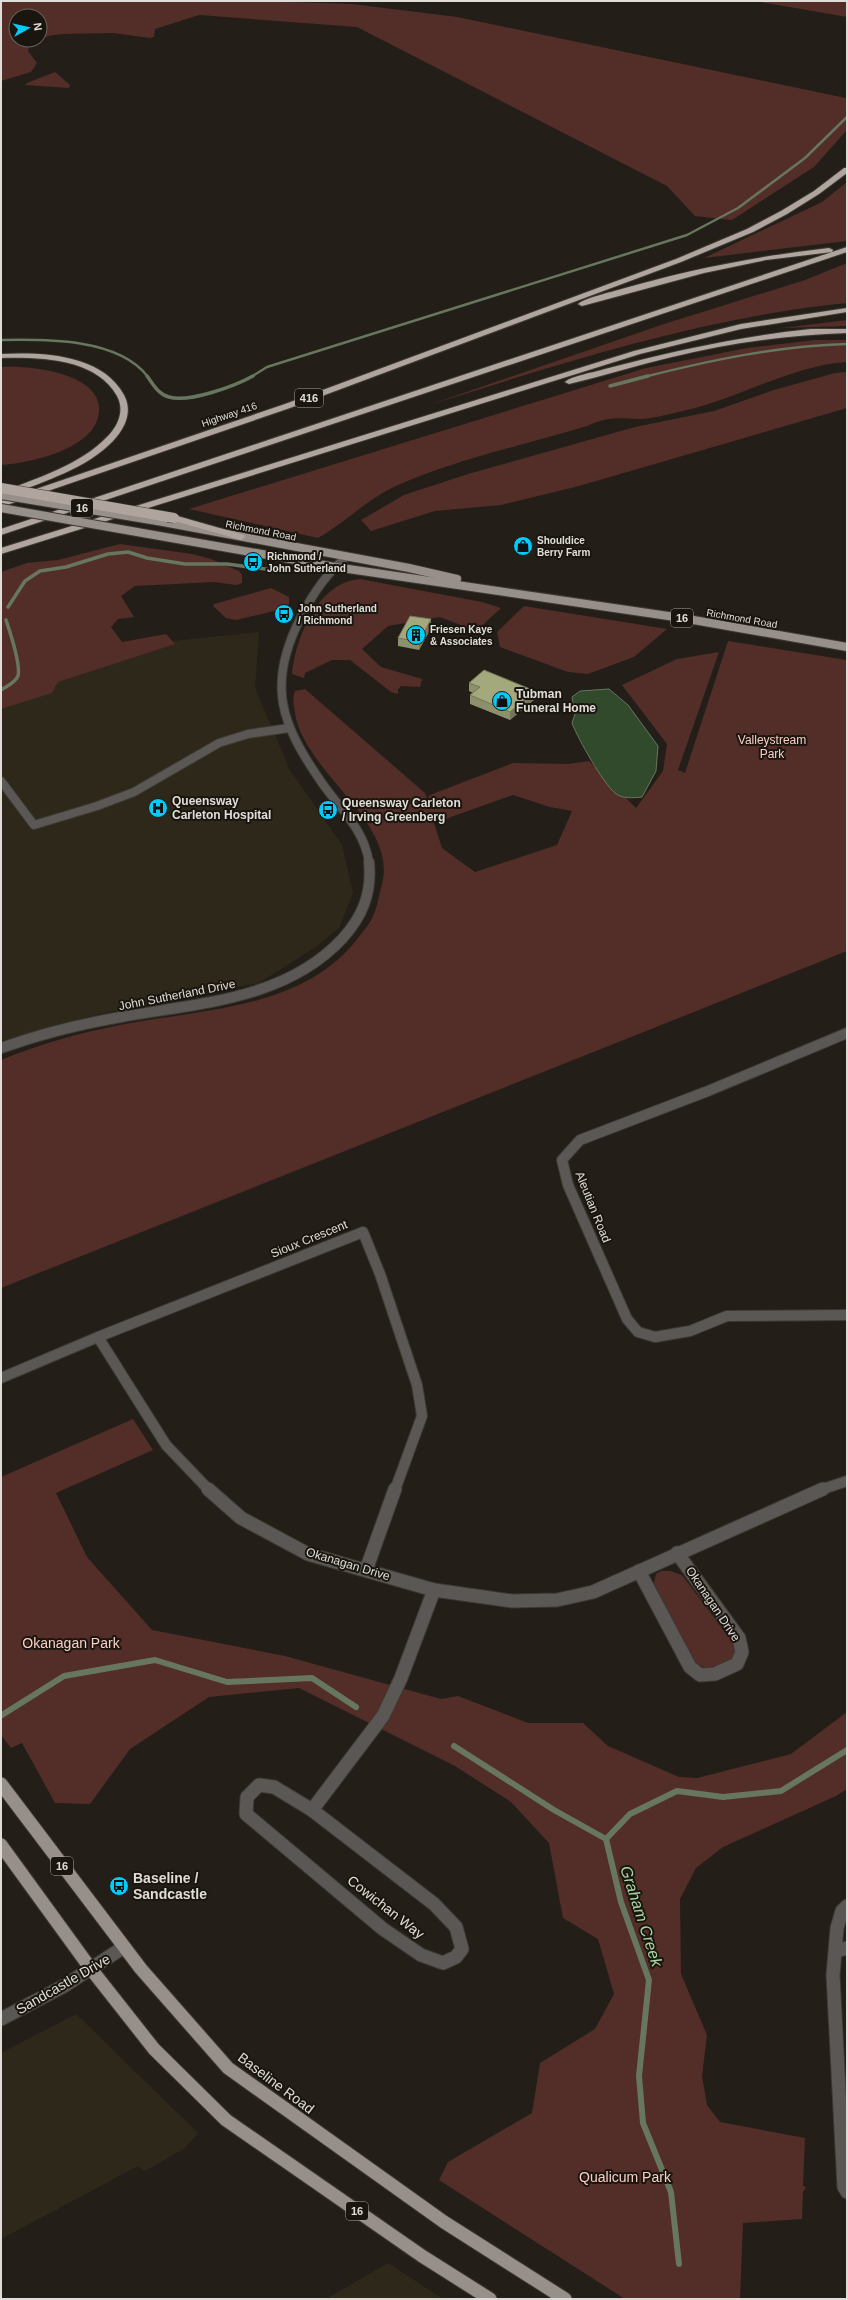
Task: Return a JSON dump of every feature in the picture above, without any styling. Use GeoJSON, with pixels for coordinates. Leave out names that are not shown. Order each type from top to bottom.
{"type":"FeatureCollection","features":[{"type":"Feature","properties":{"kind":"highway"},"geometry":{"type":"LineString","coordinates":[[462,342],[712,246],[799,204],[847,170]]}},
{"type":"Feature","properties":{"kind":"highway"},"geometry":{"type":"LineString","coordinates":[[462,342],[663,280],[713,267],[772,256],[847,248]]}},
{"type":"Feature","properties":{"kind":"highway"},"geometry":{"type":"LineString","coordinates":[[1,532],[847,248]]}},
{"type":"Feature","properties":{"kind":"highway"},"geometry":{"type":"LineString","coordinates":[[1,551],[556,377],[694,336],[755,322],[847,310]]}},
{"type":"Feature","properties":{"kind":"highway"},"geometry":{"type":"LineString","coordinates":[[327,450],[700,347],[781,334],[847,331]]}},
{"type":"Feature","properties":{"kind":"highway","name":"Highway 416"},"geometry":{"type":"LineString","coordinates":[[1,504],[273,411],[462,342]]}},
{"type":"Feature","properties":{"kind":"highway"},"geometry":{"type":"LineString","coordinates":[[1,356],[43,357],[82,366],[102,375],[116,386],[125,407],[120,426],[103,446],[76,462],[1,495]]}},
{"type":"Feature","properties":{"kind":"highway"},"geometry":{"type":"LineString","coordinates":[[1,488],[174,518],[241,537]]}},
{"type":"Feature","properties":{"kind":"main road","name":"Richmond Road"},"geometry":{"type":"LineString","coordinates":[[1,495],[163,522],[409,568],[516,592]]}},
{"type":"Feature","properties":{"kind":"main road","name":"Richmond Road"},"geometry":{"type":"LineString","coordinates":[[1,508],[334,566],[516,592],[847,647]]}},
{"type":"Feature","properties":{"kind":"main road","name":"Baseline Road"},"geometry":{"type":"LineString","coordinates":[[1,1784],[124,1948],[228,2068],[444,2222],[565,2299]]}},
{"type":"Feature","properties":{"kind":"main road","name":"16"},"geometry":{"type":"LineString","coordinates":[[1,1845],[91,1969],[154,2050],[226,2120],[422,2256],[490,2299]]}},
{"type":"Feature","properties":{"kind":"street","name":"John Sutherland Drive"},"geometry":{"type":"LineString","coordinates":[[1,1048],[27,1039],[121,1017],[215,1002],[270,987],[293,977],[332,951],[348,934],[358,920],[369,896],[371,872],[368,852],[363,837],[307,761],[295,742],[289,728],[279,693],[281,669],[294,626],[334,566],[346,557]]}},
{"type":"Feature","properties":{"kind":"street"},"geometry":{"type":"LineString","coordinates":[[1,781],[34,825],[96,808],[133,793],[166,776],[210,747],[232,738],[267,730],[289,728]]}},
{"type":"Feature","properties":{"kind":"street","name":"Aleutian Road"},"geometry":{"type":"LineString","coordinates":[[847,1034],[708,1091],[580,1140],[562,1160],[568,1184],[627,1319],[638,1332],[655,1337],[690,1331],[728,1316],[847,1315]]}},
{"type":"Feature","properties":{"kind":"street","name":"Sioux Crescent"},"geometry":{"type":"LineString","coordinates":[[1,1378],[98,1337],[363,1232],[380,1274],[417,1385],[422,1416],[366,1570]]}},
{"type":"Feature","properties":{"kind":"street","name":"Okanagan Drive"},"geometry":{"type":"LineString","coordinates":[[98,1337],[166,1445],[213,1495],[241,1518],[308,1554],[434,1590],[512,1601],[557,1600],[593,1592],[677,1553],[830,1486],[847,1481]]}},
{"type":"Feature","properties":{"kind":"street","name":"Okanagan Drive"},"geometry":{"type":"LineString","coordinates":[[639,1571],[690,1668],[700,1675],[715,1674],[736,1664],[742,1652],[739,1638],[677,1553]]}},
{"type":"Feature","properties":{"kind":"street"},"geometry":{"type":"LineString","coordinates":[[312,1810],[382,1716],[401,1678],[434,1590]]}},
{"type":"Feature","properties":{"kind":"street","name":"Cowichan Way"},"geometry":{"type":"LineString","coordinates":[[259,1785],[274,1787],[312,1810],[434,1904],[456,1927],[462,1949],[456,1957],[443,1963],[422,1954],[384,1928],[246,1814],[244,1803],[248,1793],[259,1785]]}},
{"type":"Feature","properties":{"kind":"street"},"geometry":{"type":"LineString","coordinates":[[847,1906],[844,1908],[835,1928],[842,1950],[833,1975],[839,2127],[844,2187],[847,2192]]}},
{"type":"Feature","properties":{"kind":"street","name":"Sandcastle Drive"},"geometry":{"type":"LineString","coordinates":[[1,2019],[64,1986],[124,1948]]}},
{"type":"Feature","properties":{"kind":"shaded area","name":"Queensway Carleton Hospital"},"geometry":{"type":"Polygon","coordinates":[[[259,632],[255,688],[290,770],[342,845],[353,893],[339,928],[317,946],[259,983],[99,1014],[1,1041],[1,690],[145,644],[259,632]]]}},
{"type":"Feature","properties":{"kind":"shaded area"},"geometry":{"type":"Polygon","coordinates":[[[609,689],[628,705],[658,746],[656,771],[642,797],[632,798],[621,796],[610,788],[591,760],[572,723],[575,714],[572,697],[580,691],[609,689]]]}},
{"type":"Feature","properties":{"kind":"shaded area"},"geometry":{"type":"Polygon","coordinates":[[[76,2014],[198,2133],[185,2148],[145,2171],[138,2166],[1,2239],[1,2053],[76,2014]]]}},
{"type":"Feature","properties":{"kind":"shaded area"},"geometry":{"type":"Polygon","coordinates":[[[388,2263],[443,2299],[326,2299],[388,2263]]]}},
{"type":"Feature","properties":{"kind":"green space"},"geometry":{"type":"Polygon","coordinates":[[[1,1],[252,1],[352,4],[457,17],[846,98],[847,130],[814,167],[732,220],[695,216],[667,186],[357,27],[199,15],[155,29],[154,37],[150,38],[113,33],[63,34],[48,36],[48,8],[8,8],[8,48],[29,48],[28,51],[37,63],[31,72],[1,81],[1,1]]]}},
{"type":"Feature","properties":{"kind":"green space"},"geometry":{"type":"Polygon","coordinates":[[[755,1],[847,1],[847,17],[755,1]]]}},
{"type":"Feature","properties":{"kind":"green space"},"geometry":{"type":"Polygon","coordinates":[[[55,72],[70,85],[69,88],[25,85],[27,83],[55,72]]]}},
{"type":"Feature","properties":{"kind":"green space"},"geometry":{"type":"Polygon","coordinates":[[[847,182],[847,241],[704,258],[822,202],[847,182]]]}},
{"type":"Feature","properties":{"kind":"green space"},"geometry":{"type":"Polygon","coordinates":[[[847,263],[847,303],[741,319],[688,330],[636,343],[532,373],[429,405],[664,324],[805,280],[847,263]]]}},
{"type":"Feature","properties":{"kind":"green space"},"geometry":{"type":"Polygon","coordinates":[[[847,320],[847,326],[782,328],[847,320]]]}},
{"type":"Feature","properties":{"kind":"green space"},"geometry":{"type":"Polygon","coordinates":[[[815,340],[847,340],[847,362],[826,365],[784,376],[704,406],[649,418],[618,418],[607,420],[467,460],[419,476],[385,491],[318,538],[189,509],[646,368],[747,348],[815,340]]]}},
{"type":"Feature","properties":{"kind":"green space"},"geometry":{"type":"Polygon","coordinates":[[[1,367],[45,370],[76,380],[89,388],[97,398],[99,412],[95,425],[86,436],[74,445],[60,452],[28,461],[1,465],[1,367]]]}},
{"type":"Feature","properties":{"kind":"green space"},"geometry":{"type":"Polygon","coordinates":[[[847,372],[847,408],[579,486],[501,505],[435,511],[371,531],[361,520],[404,495],[468,474],[635,427],[714,411],[774,390],[835,373],[847,372]]]}},
{"type":"Feature","properties":{"kind":"green space"},"geometry":{"type":"Polygon","coordinates":[[[120,544],[192,554],[211,559],[239,571],[242,575],[242,583],[236,585],[214,582],[135,586],[121,596],[134,617],[118,619],[111,627],[122,642],[166,634],[175,644],[58,682],[52,693],[1,709],[1,572],[27,563],[58,560],[120,544]]]}},
{"type":"Feature","properties":{"kind":"green space"},"geometry":{"type":"Polygon","coordinates":[[[360,579],[482,602],[501,608],[476,631],[440,617],[388,626],[362,649],[381,667],[422,679],[420,687],[401,686],[398,689],[398,694],[391,692],[350,660],[332,660],[305,673],[304,678],[292,674],[294,659],[304,628],[321,601],[332,590],[345,582],[360,579]]]}},
{"type":"Feature","properties":{"kind":"green space"},"geometry":{"type":"Polygon","coordinates":[[[271,588],[289,597],[289,604],[283,609],[236,620],[226,618],[213,606],[214,604],[271,588]]]}},
{"type":"Feature","properties":{"kind":"green space"},"geometry":{"type":"Polygon","coordinates":[[[524,606],[667,629],[634,657],[588,674],[568,672],[500,647],[497,632],[524,606]]]}},
{"type":"Feature","properties":{"kind":"green space","name":"Valleystream Park"},"geometry":{"type":"Polygon","coordinates":[[[728,641],[847,660],[847,951],[1,1288],[1,1060],[45,1044],[90,1032],[120,1025],[216,1009],[249,1002],[280,993],[309,980],[335,962],[358,938],[372,919],[382,884],[383,862],[377,840],[364,819],[315,757],[303,736],[295,714],[293,699],[295,691],[305,689],[425,793],[427,799],[430,795],[513,763],[568,764],[589,761],[636,808],[663,771],[667,744],[622,685],[677,659],[719,652],[678,770],[685,773],[728,641]],[[513,795],[434,823],[442,848],[475,872],[557,845],[572,811],[550,807],[513,795]]]}},
{"type":"Feature","properties":{"kind":"green space"},"geometry":{"type":"Polygon","coordinates":[[[133,1419],[153,1450],[56,1493],[87,1557],[152,1630],[285,1656],[441,1699],[458,1696],[528,1723],[583,1723],[608,1746],[679,1777],[697,1778],[791,1754],[847,1712],[847,1789],[836,1796],[723,1847],[696,1868],[680,1899],[681,1974],[707,2035],[702,2076],[707,2105],[720,2122],[805,2138],[803,2186],[806,2187],[803,2192],[802,2219],[743,2223],[740,2299],[625,2299],[439,2180],[448,2162],[532,2113],[540,2063],[595,2029],[614,1994],[598,1939],[563,1918],[549,1843],[511,1802],[455,1766],[299,1688],[209,1697],[130,1749],[90,1804],[55,1803],[22,1743],[11,1748],[1,1735],[1,1477],[133,1419]]]}},
{"type":"Feature","properties":{"kind":"green space"},"geometry":{"type":"Polygon","coordinates":[[[661,1571],[670,1571],[682,1575],[734,1644],[736,1653],[731,1664],[708,1668],[699,1665],[689,1656],[653,1587],[656,1574],[661,1571]]]}},
{"type":"Feature","properties":{"kind":"building"},"geometry":{"type":"Polygon","coordinates":[[[410,616],[431,619],[419,642],[398,638],[410,616]]]}},
{"type":"Feature","properties":{"kind":"building","name":"Tubman Funeral Home"},"geometry":{"type":"Polygon","coordinates":[[[484,670],[535,691],[510,712],[470,695],[480,687],[469,683],[484,670]]]}},
{"type":"Feature","properties":{"kind":"waterway"},"geometry":{"type":"LineString","coordinates":[[252,377],[267,367],[687,235],[738,208],[805,158],[847,117]]}},
{"type":"Feature","properties":{"kind":"waterway"},"geometry":{"type":"LineString","coordinates":[[1,340],[59,341],[100,348],[119,355],[135,364],[147,376]]}},
{"type":"Feature","properties":{"kind":"waterway"},"geometry":{"type":"LineString","coordinates":[[646,376],[745,355],[821,345],[847,344]]}},
{"type":"Feature","properties":{"kind":"waterway"},"geometry":{"type":"LineString","coordinates":[[147,376],[162,394],[165,396],[178,398],[200,396],[224,389],[252,377]]}},
{"type":"Feature","properties":{"kind":"waterway"},"geometry":{"type":"LineString","coordinates":[[610,386],[646,376]]}},
{"type":"Feature","properties":{"kind":"waterway"},"geometry":{"type":"LineString","coordinates":[[8,607],[25,581],[40,571],[66,567],[108,554],[128,552],[147,558],[185,564],[227,564],[287,572]]}},
{"type":"Feature","properties":{"kind":"waterway"},"geometry":{"type":"LineString","coordinates":[[1,690],[15,681],[19,671],[15,648],[6,620]]}},
{"type":"Feature","properties":{"kind":"waterway"},"geometry":{"type":"LineString","coordinates":[[2,1715],[64,1676],[155,1660],[227,1682],[312,1678],[356,1707]]}},
{"type":"Feature","properties":{"kind":"waterway"},"geometry":{"type":"LineString","coordinates":[[454,1746],[554,1810],[606,1839]]}},
{"type":"Feature","properties":{"kind":"waterway","name":"Graham Creek"},"geometry":{"type":"LineString","coordinates":[[606,1839],[630,1814],[677,1791],[723,1797],[781,1791],[847,1750]]}},
{"type":"Feature","properties":{"kind":"waterway","name":"Graham Creek"},"geometry":{"type":"LineString","coordinates":[[606,1839],[621,1902],[649,1980],[639,2076],[643,2123],[671,2192],[679,2264]]}},
{"type":"Feature","properties":{"kind":"place","name":"Shouldice Berry Farm"},"geometry":{"type":"Point","coordinates":[523,546]}},
{"type":"Feature","properties":{"kind":"place","name":"Richmond / John Sutherland"},"geometry":{"type":"Point","coordinates":[253,562]}},
{"type":"Feature","properties":{"kind":"place","name":"John Sutherland / Richmond"},"geometry":{"type":"Point","coordinates":[284,614]}},
{"type":"Feature","properties":{"kind":"place","name":"Friesen Kaye & Associates"},"geometry":{"type":"Point","coordinates":[416,635]}},
{"type":"Feature","properties":{"kind":"place","name":"Tubman Funeral Home"},"geometry":{"type":"Point","coordinates":[502,701]}},
{"type":"Feature","properties":{"kind":"place","name":"Queensway Carleton Hospital"},"geometry":{"type":"Point","coordinates":[158,808]}},
{"type":"Feature","properties":{"kind":"place","name":"Queensway Carleton / Irving Greenberg"},"geometry":{"type":"Point","coordinates":[328,810]}},
{"type":"Feature","properties":{"kind":"place","name":"Baseline / Sandcastle"},"geometry":{"type":"Point","coordinates":[119,1886]}},
{"type":"Feature","properties":{"kind":"park label","name":"Okanagan Park"},"geometry":{"type":"Point","coordinates":[71,1643]}},
{"type":"Feature","properties":{"kind":"park label","name":"Qualicum Park"},"geometry":{"type":"Point","coordinates":[625,2177]}}]}
